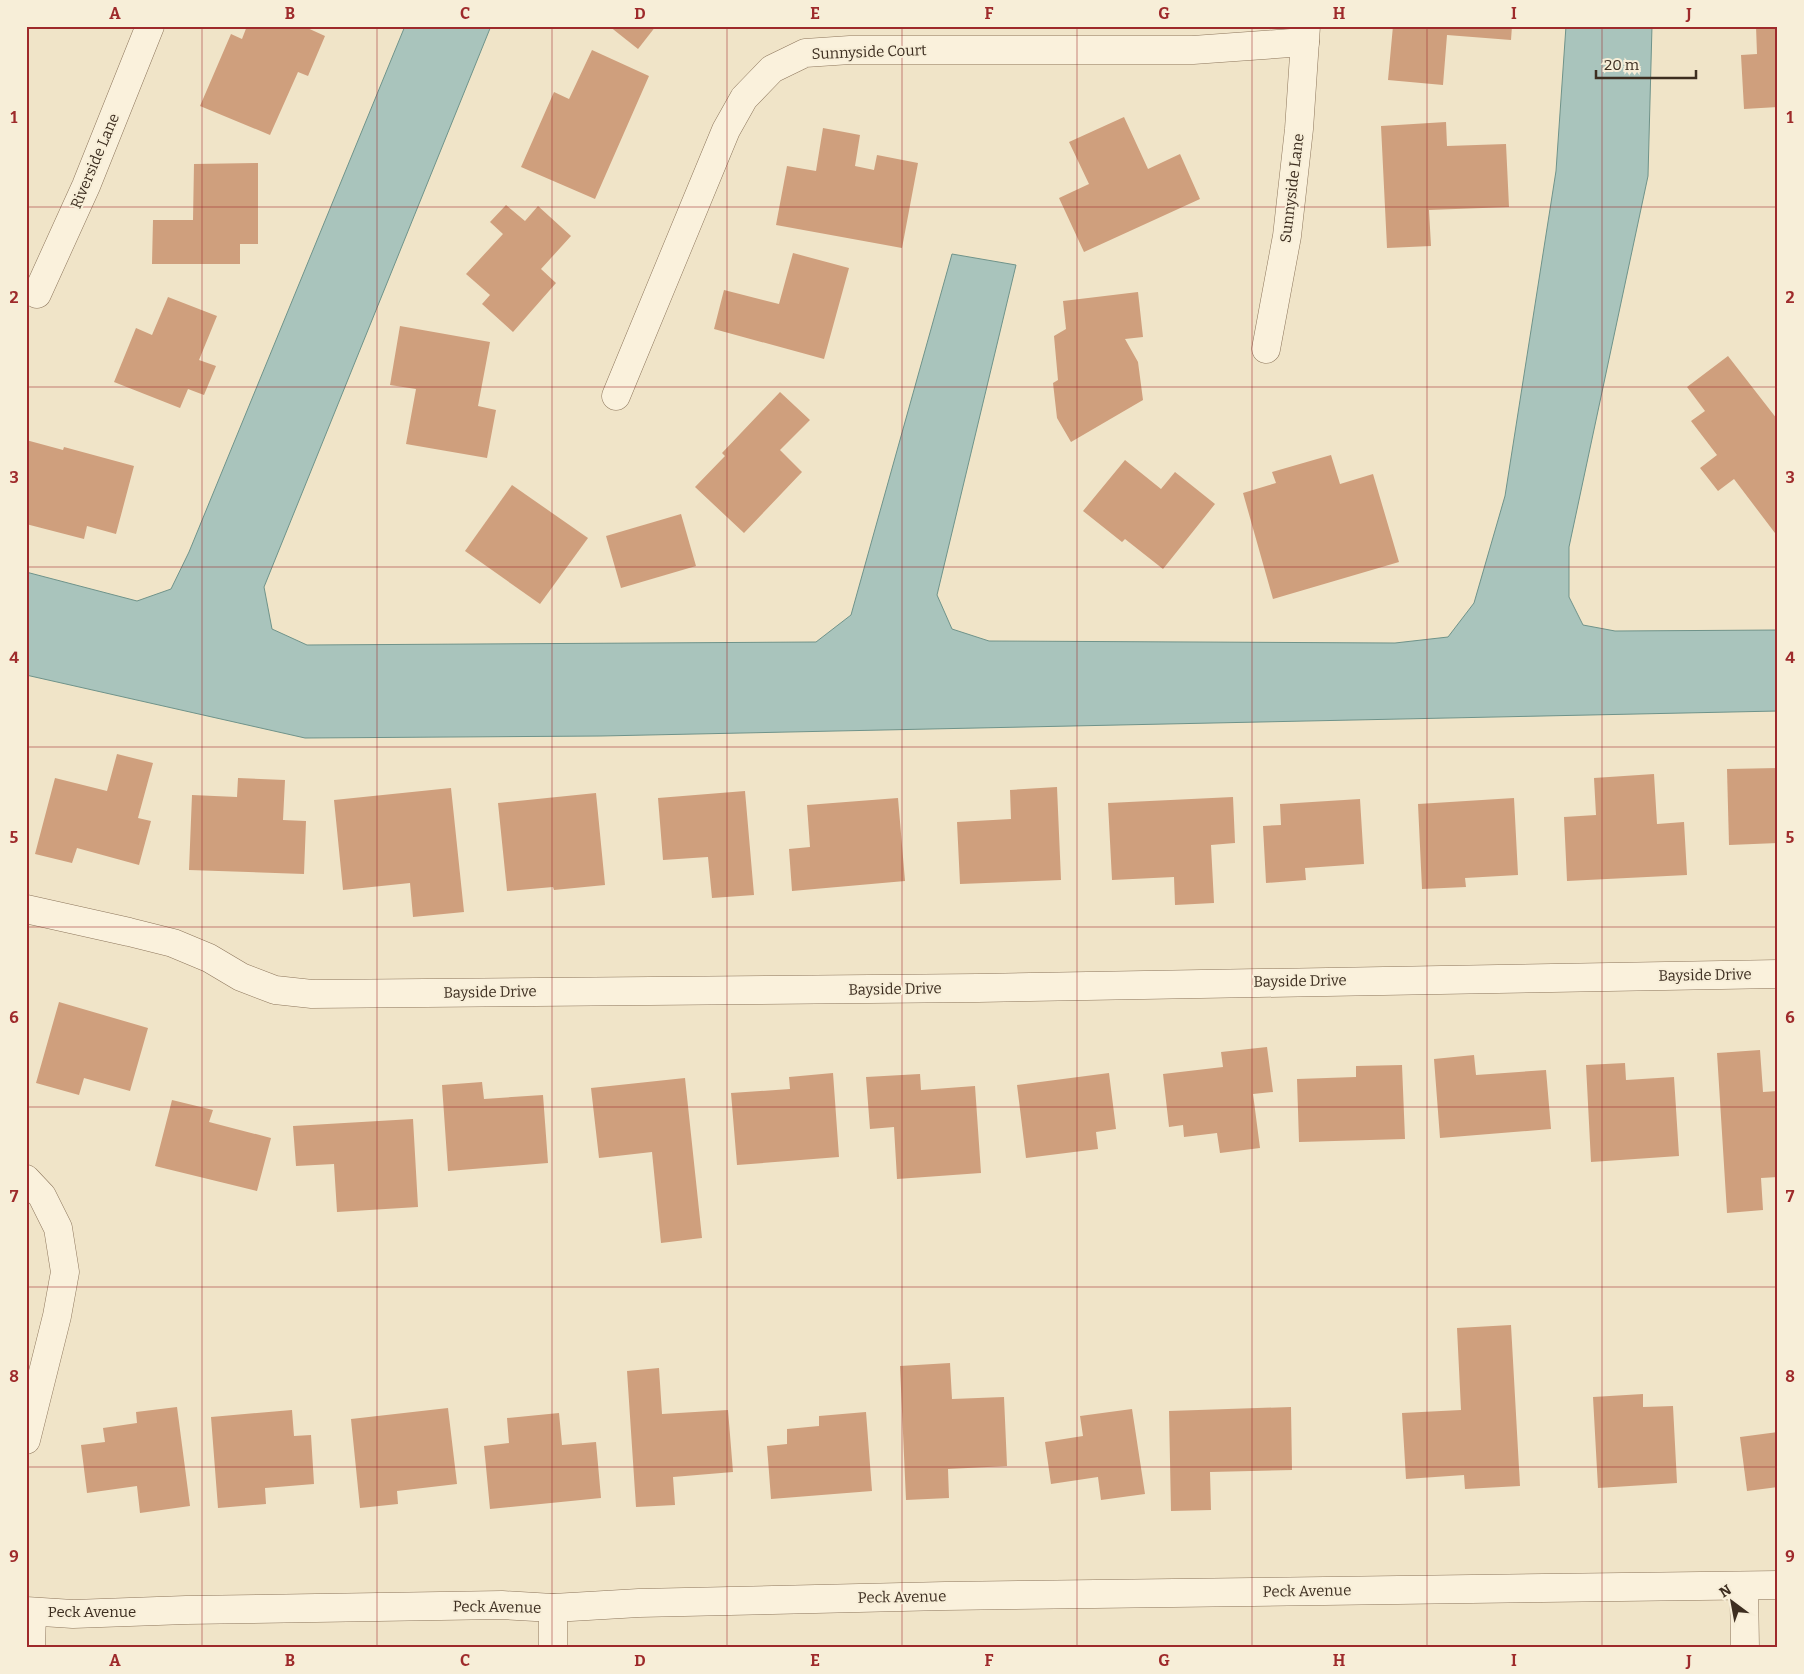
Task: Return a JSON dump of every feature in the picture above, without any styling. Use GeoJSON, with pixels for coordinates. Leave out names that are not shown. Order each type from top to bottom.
{"type":"FeatureCollection","features":[{"type":"Feature","properties":{"kind":"street","name":"Riverside Lane"},"geometry":{"type":"LineString","coordinates":[[37,294],[86,186],[150,26]]}},
{"type":"Feature","properties":{"kind":"street","name":"Sunnyside Lane"},"geometry":{"type":"LineString","coordinates":[[1266,349],[1287,236],[1299,129],[1305,34]]}},
{"type":"Feature","properties":{"kind":"street","name":"Sunnyside Court"},"geometry":{"type":"LineString","coordinates":[[616,396],[726,130],[744,98],[772,69],[805,53],[850,50],[1193,50],[1305,34]]}},
{"type":"Feature","properties":{"kind":"street","name":"Bayside Drive"},"geometry":{"type":"LineString","coordinates":[[26,909],[172,943],[209,958],[242,977],[275,990],[312,994],[978,988],[1778,974]]}},
{"type":"Feature","properties":{"kind":"street"},"geometry":{"type":"LineString","coordinates":[[26,1179],[42,1196],[58,1228],[65,1272],[26,1440]]}},
{"type":"Feature","properties":{"kind":"street","name":"Peck Avenue"},"geometry":{"type":"LineString","coordinates":[[29,1611],[73,1614],[502,1605],[553,1608],[639,1603],[945,1596],[1778,1585]]}},
{"type":"Feature","properties":{"kind":"street"},"geometry":{"type":"LineString","coordinates":[[1744,1586],[1745,1648]]}},
{"type":"Feature","properties":{"kind":"street"},"geometry":{"type":"LineString","coordinates":[[553,1608],[553,1648]]}},
{"type":"Feature","properties":{"kind":"street"},"geometry":{"type":"LineString","coordinates":[[29,1611],[31,1648]]}},
{"type":"Feature","properties":{"kind":"water"},"geometry":{"type":"Polygon","coordinates":[[[405,26],[491,26],[264,587],[272,629],[307,645],[816,642],[851,615],[952,254],[1016,265],[937,595],[952,629],[989,641],[1395,643],[1448,637],[1474,603],[1505,496],[1556,171],[1566,26],[1652,26],[1648,176],[1569,547],[1569,597],[1583,625],[1615,631],[1778,630],[1778,711],[601,736],[305,738],[26,675],[26,572],[137,601],[171,589],[189,552],[405,26]]]}},
{"type":"Feature","properties":{"kind":"building"},"geometry":{"type":"Polygon","coordinates":[[[247,26],[303,26],[325,36],[308,76],[298,72],[270,135],[200,106],[231,34],[242,39],[247,26]]]}},
{"type":"Feature","properties":{"kind":"building"},"geometry":{"type":"Polygon","coordinates":[[[609,26],[656,26],[638,49],[609,26]]]}},
{"type":"Feature","properties":{"kind":"building"},"geometry":{"type":"Polygon","coordinates":[[[1393,26],[1512,26],[1511,40],[1447,35],[1443,85],[1388,80],[1393,26]]]}},
{"type":"Feature","properties":{"kind":"building"},"geometry":{"type":"Polygon","coordinates":[[[1756,26],[1778,26],[1778,107],[1744,109],[1741,55],[1757,54],[1756,26]]]}},
{"type":"Feature","properties":{"kind":"building"},"geometry":{"type":"Polygon","coordinates":[[[592,50],[649,76],[595,199],[521,167],[554,92],[569,99],[592,50]]]}},
{"type":"Feature","properties":{"kind":"building"},"geometry":{"type":"Polygon","coordinates":[[[1124,117],[1148,169],[1180,154],[1200,199],[1084,252],[1059,198],[1089,184],[1069,142],[1124,117]]]}},
{"type":"Feature","properties":{"kind":"building"},"geometry":{"type":"Polygon","coordinates":[[[1446,122],[1447,146],[1506,144],[1509,207],[1429,210],[1431,246],[1387,248],[1381,126],[1446,122]]]}},
{"type":"Feature","properties":{"kind":"building"},"geometry":{"type":"Polygon","coordinates":[[[823,128],[860,135],[855,166],[874,170],[877,155],[918,163],[902,248],[776,225],[787,166],[816,171],[823,128]]]}},
{"type":"Feature","properties":{"kind":"building"},"geometry":{"type":"Polygon","coordinates":[[[258,163],[258,244],[240,244],[240,264],[152,264],[153,220],[193,220],[194,164],[258,163]]]}},
{"type":"Feature","properties":{"kind":"building"},"geometry":{"type":"Polygon","coordinates":[[[506,205],[525,221],[538,206],[571,236],[541,269],[556,283],[513,332],[482,304],[490,295],[466,274],[503,234],[490,222],[506,205]]]}},
{"type":"Feature","properties":{"kind":"building"},"geometry":{"type":"Polygon","coordinates":[[[793,253],[849,268],[824,359],[714,329],[724,290],[779,304],[793,253]]]}},
{"type":"Feature","properties":{"kind":"building"},"geometry":{"type":"Polygon","coordinates":[[[1138,292],[1143,337],[1125,339],[1138,362],[1143,400],[1071,442],[1057,418],[1053,383],[1058,380],[1054,336],[1066,329],[1063,301],[1138,292]]]}},
{"type":"Feature","properties":{"kind":"building"},"geometry":{"type":"Polygon","coordinates":[[[168,297],[217,316],[199,360],[216,366],[204,395],[188,389],[180,408],[114,382],[136,328],[152,335],[168,297]]]}},
{"type":"Feature","properties":{"kind":"building"},"geometry":{"type":"Polygon","coordinates":[[[400,326],[490,342],[478,406],[496,410],[487,458],[406,444],[416,389],[390,385],[400,326]]]}},
{"type":"Feature","properties":{"kind":"building"},"geometry":{"type":"Polygon","coordinates":[[[1728,356],[1778,418],[1778,537],[1734,479],[1718,491],[1700,468],[1717,455],[1691,421],[1705,411],[1687,387],[1728,356]]]}},
{"type":"Feature","properties":{"kind":"building"},"geometry":{"type":"Polygon","coordinates":[[[780,392],[810,420],[780,450],[802,472],[744,533],[695,487],[725,456],[722,453],[780,392]]]}},
{"type":"Feature","properties":{"kind":"building"},"geometry":{"type":"Polygon","coordinates":[[[26,440],[63,450],[64,447],[134,466],[116,534],[87,526],[84,539],[26,524],[26,440]]]}},
{"type":"Feature","properties":{"kind":"building"},"geometry":{"type":"Polygon","coordinates":[[[1331,455],[1340,484],[1373,474],[1399,562],[1273,599],[1243,493],[1276,483],[1272,472],[1331,455]]]}},
{"type":"Feature","properties":{"kind":"building"},"geometry":{"type":"Polygon","coordinates":[[[1125,460],[1161,489],[1175,472],[1215,504],[1163,569],[1125,539],[1122,542],[1083,511],[1125,460]]]}},
{"type":"Feature","properties":{"kind":"building"},"geometry":{"type":"Polygon","coordinates":[[[512,485],[588,538],[540,604],[465,551],[512,485]]]}},
{"type":"Feature","properties":{"kind":"building"},"geometry":{"type":"Polygon","coordinates":[[[681,514],[696,566],[621,588],[606,536],[681,514]]]}},
{"type":"Feature","properties":{"kind":"building"},"geometry":{"type":"Polygon","coordinates":[[[117,754],[153,763],[138,818],[151,821],[139,865],[77,848],[72,863],[35,854],[55,778],[107,791],[117,754]]]}},
{"type":"Feature","properties":{"kind":"building"},"geometry":{"type":"Polygon","coordinates":[[[1778,768],[1778,843],[1729,845],[1727,769],[1778,768]]]}},
{"type":"Feature","properties":{"kind":"building"},"geometry":{"type":"Polygon","coordinates":[[[1654,774],[1657,824],[1684,822],[1687,875],[1567,881],[1564,817],[1596,815],[1594,778],[1654,774]]]}},
{"type":"Feature","properties":{"kind":"building"},"geometry":{"type":"Polygon","coordinates":[[[238,778],[285,780],[283,820],[306,821],[304,874],[189,870],[192,795],[237,797],[238,778]]]}},
{"type":"Feature","properties":{"kind":"building"},"geometry":{"type":"Polygon","coordinates":[[[1057,787],[1061,880],[960,884],[957,822],[1011,819],[1010,790],[1057,787]]]}},
{"type":"Feature","properties":{"kind":"building"},"geometry":{"type":"Polygon","coordinates":[[[451,788],[464,912],[413,917],[410,883],[343,890],[334,800],[451,788]]]}},
{"type":"Feature","properties":{"kind":"building"},"geometry":{"type":"Polygon","coordinates":[[[745,791],[754,895],[712,898],[708,857],[663,860],[658,798],[745,791]]]}},
{"type":"Feature","properties":{"kind":"building"},"geometry":{"type":"Polygon","coordinates":[[[596,793],[605,885],[554,890],[553,887],[507,891],[498,803],[596,793]]]}},
{"type":"Feature","properties":{"kind":"building"},"geometry":{"type":"Polygon","coordinates":[[[1233,797],[1235,843],[1211,845],[1214,903],[1175,905],[1174,877],[1112,880],[1108,803],[1233,797]]]}},
{"type":"Feature","properties":{"kind":"building"},"geometry":{"type":"Polygon","coordinates":[[[898,798],[905,881],[792,891],[789,849],[810,847],[807,805],[898,798]]]}},
{"type":"Feature","properties":{"kind":"building"},"geometry":{"type":"Polygon","coordinates":[[[1514,798],[1518,875],[1465,878],[1466,887],[1422,889],[1418,804],[1514,798]]]}},
{"type":"Feature","properties":{"kind":"building"},"geometry":{"type":"Polygon","coordinates":[[[1360,799],[1364,864],[1305,868],[1306,880],[1266,883],[1263,826],[1281,825],[1280,804],[1360,799]]]}},
{"type":"Feature","properties":{"kind":"building"},"geometry":{"type":"Polygon","coordinates":[[[59,1002],[148,1028],[130,1091],[84,1078],[79,1095],[36,1083],[59,1002]]]}},
{"type":"Feature","properties":{"kind":"building"},"geometry":{"type":"Polygon","coordinates":[[[1267,1047],[1273,1092],[1253,1094],[1260,1148],[1220,1153],[1217,1133],[1184,1137],[1183,1125],[1169,1127],[1163,1074],[1223,1067],[1221,1052],[1267,1047]]]}},
{"type":"Feature","properties":{"kind":"building"},"geometry":{"type":"Polygon","coordinates":[[[1760,1050],[1763,1092],[1778,1091],[1778,1177],[1761,1178],[1763,1210],[1727,1213],[1717,1053],[1760,1050]]]}},
{"type":"Feature","properties":{"kind":"building"},"geometry":{"type":"Polygon","coordinates":[[[1474,1055],[1476,1075],[1546,1070],[1551,1129],[1440,1138],[1434,1059],[1474,1055]]]}},
{"type":"Feature","properties":{"kind":"building"},"geometry":{"type":"Polygon","coordinates":[[[1625,1063],[1626,1080],[1674,1077],[1679,1156],[1591,1162],[1586,1065],[1625,1063]]]}},
{"type":"Feature","properties":{"kind":"building"},"geometry":{"type":"Polygon","coordinates":[[[1402,1065],[1405,1139],[1299,1142],[1297,1079],[1356,1077],[1356,1066],[1402,1065]]]}},
{"type":"Feature","properties":{"kind":"building"},"geometry":{"type":"Polygon","coordinates":[[[833,1073],[839,1157],[737,1165],[731,1093],[790,1089],[789,1077],[833,1073]]]}},
{"type":"Feature","properties":{"kind":"building"},"geometry":{"type":"Polygon","coordinates":[[[1109,1073],[1116,1129],[1096,1132],[1098,1149],[1026,1158],[1017,1085],[1109,1073]]]}},
{"type":"Feature","properties":{"kind":"building"},"geometry":{"type":"Polygon","coordinates":[[[920,1074],[921,1090],[975,1086],[981,1173],[897,1179],[894,1127],[870,1129],[866,1077],[920,1074]]]}},
{"type":"Feature","properties":{"kind":"building"},"geometry":{"type":"Polygon","coordinates":[[[685,1078],[702,1238],[661,1243],[652,1152],[599,1158],[591,1088],[685,1078]]]}},
{"type":"Feature","properties":{"kind":"building"},"geometry":{"type":"Polygon","coordinates":[[[482,1082],[484,1099],[543,1095],[548,1163],[448,1171],[442,1085],[482,1082]]]}},
{"type":"Feature","properties":{"kind":"building"},"geometry":{"type":"Polygon","coordinates":[[[172,1100],[213,1110],[209,1122],[271,1138],[257,1191],[155,1166],[172,1100]]]}},
{"type":"Feature","properties":{"kind":"building"},"geometry":{"type":"Polygon","coordinates":[[[413,1119],[418,1207],[337,1212],[334,1164],[296,1166],[293,1126],[413,1119]]]}},
{"type":"Feature","properties":{"kind":"building"},"geometry":{"type":"Polygon","coordinates":[[[1511,1325],[1520,1486],[1465,1489],[1464,1475],[1406,1479],[1402,1413],[1461,1410],[1457,1328],[1511,1325]]]}},
{"type":"Feature","properties":{"kind":"building"},"geometry":{"type":"Polygon","coordinates":[[[950,1363],[952,1399],[1004,1397],[1007,1466],[948,1469],[949,1498],[906,1500],[900,1366],[950,1363]]]}},
{"type":"Feature","properties":{"kind":"building"},"geometry":{"type":"Polygon","coordinates":[[[659,1368],[662,1414],[728,1410],[733,1472],[673,1477],[675,1505],[636,1507],[627,1371],[659,1368]]]}},
{"type":"Feature","properties":{"kind":"building"},"geometry":{"type":"Polygon","coordinates":[[[1643,1394],[1643,1407],[1673,1406],[1677,1483],[1598,1488],[1593,1397],[1643,1394]]]}},
{"type":"Feature","properties":{"kind":"building"},"geometry":{"type":"Polygon","coordinates":[[[177,1407],[190,1506],[140,1513],[137,1486],[87,1493],[81,1445],[105,1442],[103,1428],[137,1423],[136,1412],[177,1407]]]}},
{"type":"Feature","properties":{"kind":"building"},"geometry":{"type":"Polygon","coordinates":[[[1291,1407],[1292,1470],[1210,1472],[1211,1510],[1171,1511],[1169,1411],[1291,1407]]]}},
{"type":"Feature","properties":{"kind":"building"},"geometry":{"type":"Polygon","coordinates":[[[448,1408],[457,1484],[397,1491],[398,1504],[360,1508],[351,1419],[448,1408]]]}},
{"type":"Feature","properties":{"kind":"building"},"geometry":{"type":"Polygon","coordinates":[[[1132,1409],[1145,1494],[1101,1500],[1098,1477],[1051,1484],[1045,1442],[1083,1436],[1080,1416],[1132,1409]]]}},
{"type":"Feature","properties":{"kind":"building"},"geometry":{"type":"Polygon","coordinates":[[[292,1410],[294,1436],[311,1435],[314,1484],[265,1488],[266,1504],[218,1508],[211,1417],[292,1410]]]}},
{"type":"Feature","properties":{"kind":"building"},"geometry":{"type":"Polygon","coordinates":[[[866,1412],[872,1491],[771,1499],[767,1446],[787,1444],[787,1429],[819,1426],[819,1416],[866,1412]]]}},
{"type":"Feature","properties":{"kind":"building"},"geometry":{"type":"Polygon","coordinates":[[[559,1413],[562,1445],[596,1442],[601,1498],[490,1509],[484,1446],[509,1443],[507,1418],[559,1413]]]}},
{"type":"Feature","properties":{"kind":"building"},"geometry":{"type":"Polygon","coordinates":[[[1778,1432],[1778,1487],[1747,1491],[1740,1437],[1778,1432]]]}}]}
